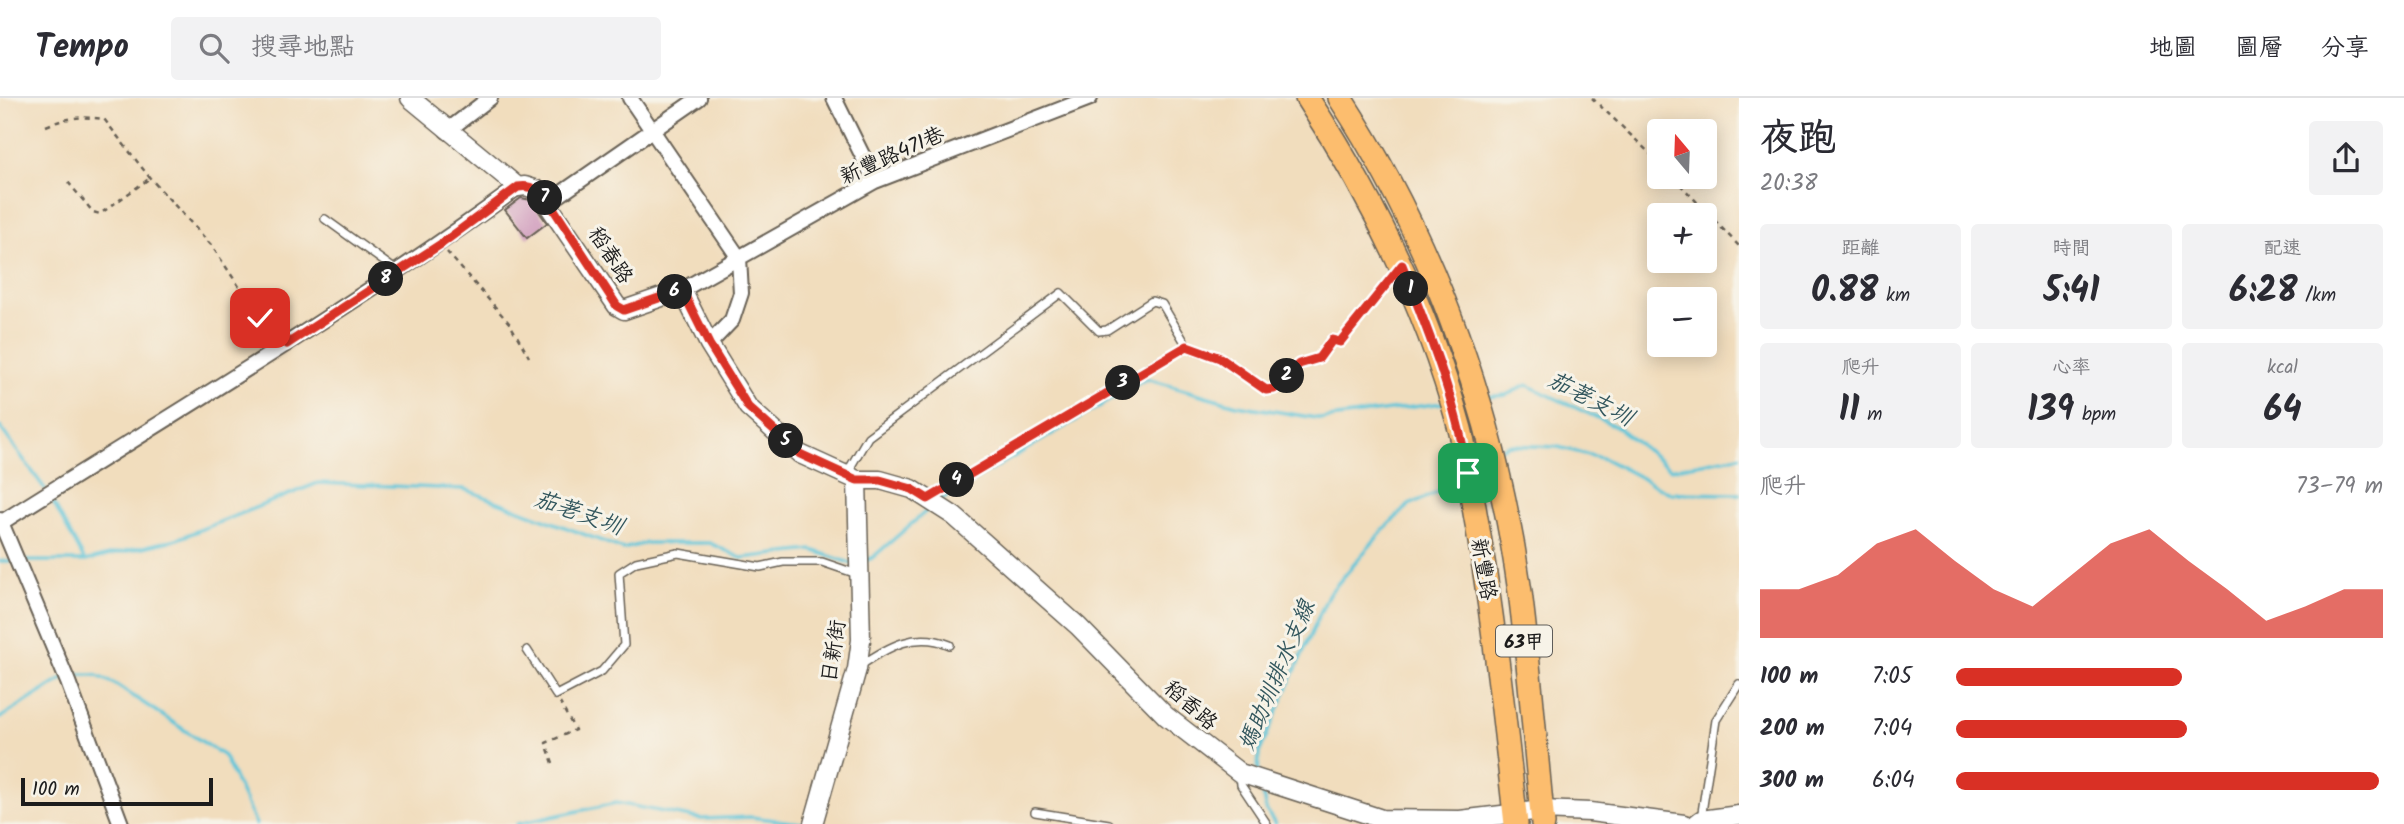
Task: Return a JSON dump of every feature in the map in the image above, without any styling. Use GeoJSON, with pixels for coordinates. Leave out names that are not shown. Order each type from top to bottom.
{"type":"FeatureCollection","features":[{"type":"Feature","properties":{"kind":"main road","name":"新豐路"},"geometry":{"type":"LineString","coordinates":[[1307,98],[1338,145],[1402,265],[1433,345],[1451,402],[1467,466],[1490,599],[1516,818]]}},
{"type":"Feature","properties":{"kind":"main road","name":"新豐路"},"geometry":{"type":"LineString","coordinates":[[1340,98],[1364,135],[1426,254],[1477,398],[1492,453],[1520,593],[1542,817]]}},
{"type":"Feature","properties":{"kind":"street","name":"稻春路"},"geometry":{"type":"LineString","coordinates":[[410,98],[518,187],[538,190],[549,202],[617,306],[624,310],[682,290]]}},
{"type":"Feature","properties":{"kind":"street"},"geometry":{"type":"LineString","coordinates":[[447,131],[491,98]]}},
{"type":"Feature","properties":{"kind":"street"},"geometry":{"type":"LineString","coordinates":[[630,98],[739,258],[741,293],[732,320],[709,344]]}},
{"type":"Feature","properties":{"kind":"street"},"geometry":{"type":"LineString","coordinates":[[549,202],[699,98]]}},
{"type":"Feature","properties":{"kind":"street"},"geometry":{"type":"LineString","coordinates":[[834,98],[875,181]]}},
{"type":"Feature","properties":{"kind":"street","name":"新豐路471巷"},"geometry":{"type":"LineString","coordinates":[[682,290],[875,181],[1090,98]]}},
{"type":"Feature","properties":{"kind":"street"},"geometry":{"type":"LineString","coordinates":[[121,824],[1,521],[287,344],[441,244],[518,187]]}},
{"type":"Feature","properties":{"kind":"street"},"geometry":{"type":"LineString","coordinates":[[682,290],[709,344],[748,407],[800,454],[857,480]]}},
{"type":"Feature","properties":{"kind":"street","name":"稻香路"},"geometry":{"type":"LineString","coordinates":[[857,480],[880,480],[912,489],[954,516],[1029,581],[1166,716],[1240,773],[1382,819],[1460,820],[1590,812],[1694,823],[1739,815]]}},
{"type":"Feature","properties":{"kind":"street","name":"日新街"},"geometry":{"type":"LineString","coordinates":[[813,824],[857,669],[862,640],[857,480]]}},
{"type":"Feature","properties":{"kind":"lane"},"geometry":{"type":"LineString","coordinates":[[325,219],[398,271]]}},
{"type":"Feature","properties":{"kind":"lane"},"geometry":{"type":"LineString","coordinates":[[857,480],[851,466],[869,437],[1061,293],[1098,331],[1107,330],[1152,302],[1161,304],[1187,346],[928,499]]}},
{"type":"Feature","properties":{"kind":"lane"},"geometry":{"type":"LineString","coordinates":[[527,650],[556,695],[602,671],[624,645],[619,573],[636,562],[678,553],[760,567],[783,562],[822,562],[860,575]]}},
{"type":"Feature","properties":{"kind":"lane"},"geometry":{"type":"LineString","coordinates":[[857,669],[886,647],[909,640],[931,638],[950,645]]}},
{"type":"Feature","properties":{"kind":"lane"},"geometry":{"type":"LineString","coordinates":[[1694,823],[1716,720],[1739,684]]}},
{"type":"Feature","properties":{"kind":"lane"},"geometry":{"type":"LineString","coordinates":[[1240,773],[1241,785],[1267,824]]}},
{"type":"Feature","properties":{"kind":"lane"},"geometry":{"type":"LineString","coordinates":[[1035,812],[1109,824]]}},
{"type":"Feature","properties":{"kind":"path"},"geometry":{"type":"LineString","coordinates":[[1592,98],[1647,151]]}},
{"type":"Feature","properties":{"kind":"path"},"geometry":{"type":"LineString","coordinates":[[46,126],[66,117],[104,119],[150,178],[212,246],[260,318],[287,344]]}},
{"type":"Feature","properties":{"kind":"path"},"geometry":{"type":"LineString","coordinates":[[68,182],[93,212],[100,214],[150,178]]}},
{"type":"Feature","properties":{"kind":"path"},"geometry":{"type":"LineString","coordinates":[[1684,189],[1739,246]]}},
{"type":"Feature","properties":{"kind":"path"},"geometry":{"type":"LineString","coordinates":[[441,244],[510,324],[529,357]]}},
{"type":"Feature","properties":{"kind":"path"},"geometry":{"type":"LineString","coordinates":[[1187,346],[1220,358],[1266,390],[1274,389],[1299,364],[1319,358],[1332,340],[1340,342],[1402,265]]}},
{"type":"Feature","properties":{"kind":"path"},"geometry":{"type":"LineString","coordinates":[[553,763],[546,743],[575,730],[556,695]]}},
{"type":"Feature","properties":{"kind":"building"},"geometry":{"type":"Polygon","coordinates":[[[521,198],[531,200],[547,223],[527,238],[505,210],[521,198]]]}},
{"type":"Feature","properties":{"kind":"waterway","name":"茄荖支圳"},"geometry":{"type":"LineString","coordinates":[[940,500],[1146,379],[1237,405],[1322,419],[1443,403]]}},
{"type":"Feature","properties":{"kind":"waterway","name":"茄荖支圳"},"geometry":{"type":"LineString","coordinates":[[1485,397],[1506,395],[1527,385],[1617,427],[1671,469],[1739,456]]}},
{"type":"Feature","properties":{"kind":"waterway"},"geometry":{"type":"LineString","coordinates":[[0,427],[45,489]]}},
{"type":"Feature","properties":{"kind":"waterway","name":"媽助圳排水支線"},"geometry":{"type":"LineString","coordinates":[[1501,449],[1508,445],[1558,447],[1605,459],[1670,493],[1739,494]]}},
{"type":"Feature","properties":{"kind":"waterway","name":"媽助圳排水支線"},"geometry":{"type":"LineString","coordinates":[[1258,773],[1259,753],[1328,595],[1385,528],[1409,505],[1436,493],[1460,470]]}},
{"type":"Feature","properties":{"kind":"waterway","name":"茄荖支圳"},"geometry":{"type":"LineString","coordinates":[[21,561],[85,561],[177,539],[318,483],[464,489],[623,549],[646,543],[710,543],[741,558],[812,550],[853,564]]}},
{"type":"Feature","properties":{"kind":"waterway"},"geometry":{"type":"LineString","coordinates":[[49,495],[85,561]]}},
{"type":"Feature","properties":{"kind":"waterway","name":"茄荖支圳"},"geometry":{"type":"LineString","coordinates":[[864,561],[872,558],[931,507]]}},
{"type":"Feature","properties":{"kind":"waterway","name":"茄荖支圳"},"geometry":{"type":"LineString","coordinates":[[0,561],[13,561]]}},
{"type":"Feature","properties":{"kind":"waterway","name":"媽助圳排水支線"},"geometry":{"type":"LineString","coordinates":[[70,675],[95,675],[113,683],[224,756],[256,824]]}},
{"type":"Feature","properties":{"kind":"waterway","name":"媽助圳排水支線"},"geometry":{"type":"LineString","coordinates":[[0,718],[64,678]]}},
{"type":"Feature","properties":{"kind":"waterway","name":"媽助圳排水支線"},"geometry":{"type":"LineString","coordinates":[[1261,787],[1266,810],[1275,824]]}},
{"type":"Feature","properties":{"kind":"waterway","name":"媽助圳排水支線"},"geometry":{"type":"LineString","coordinates":[[517,824],[616,803],[702,819],[751,817],[807,824]]}},
{"type":"Feature","properties":{"kind":"route"},"geometry":{"type":"LineString","coordinates":[[260,318],[287,344],[441,244],[518,187],[525,186],[538,190],[549,202],[617,306],[624,310],[632,309],[682,290],[709,344],[748,407],[800,454],[857,480],[880,480],[912,489],[928,499],[1187,346],[1193,346],[1240,369],[1253,383],[1266,390],[1274,389],[1299,364],[1319,358],[1332,340],[1340,342],[1402,265],[1433,345],[1460,431],[1468,473]]}}]}
